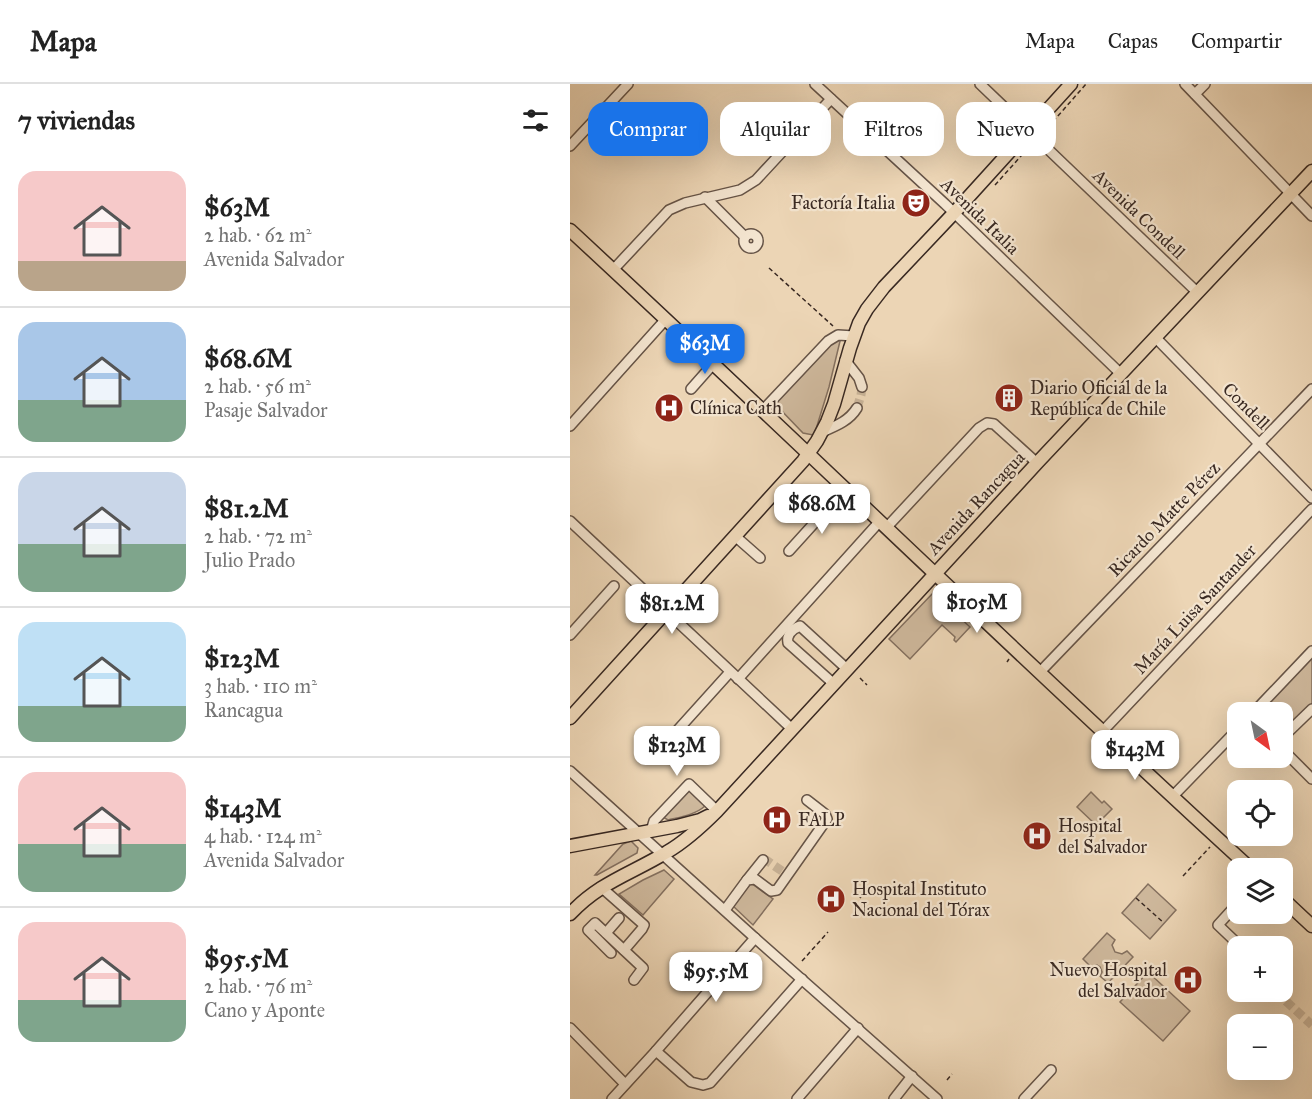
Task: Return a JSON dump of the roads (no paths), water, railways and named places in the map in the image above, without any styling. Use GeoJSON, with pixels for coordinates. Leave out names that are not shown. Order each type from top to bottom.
{"type":"FeatureCollection","features":[{"type":"Feature","properties":{"kind":"main road"},"geometry":{"type":"LineString","coordinates":[[1056,104],[1071,84]]}},
{"type":"Feature","properties":{"kind":"main road"},"geometry":{"type":"LineString","coordinates":[[570,718],[809,453],[822,432],[834,404],[845,360],[867,309],[884,287],[1012,156]]}},
{"type":"Feature","properties":{"kind":"main road","name":"Avenida Rancagua"},"geometry":{"type":"LineString","coordinates":[[570,914],[601,887],[687,839],[717,811],[1155,337],[1312,171]]}},
{"type":"Feature","properties":{"kind":"main road"},"geometry":{"type":"LineString","coordinates":[[570,230],[1239,858]]}},
{"type":"Feature","properties":{"kind":"main road"},"geometry":{"type":"LineString","coordinates":[[570,846],[689,824],[717,811]]}},
{"type":"Feature","properties":{"kind":"main road"},"geometry":{"type":"LineString","coordinates":[[1293,908],[1312,926]]}},
{"type":"Feature","properties":{"kind":"street"},"geometry":{"type":"LineString","coordinates":[[570,146],[628,84]]}},
{"type":"Feature","properties":{"kind":"street","name":"Avenida Italia"},"geometry":{"type":"LineString","coordinates":[[815,84],[954,213],[1121,374]]}},
{"type":"Feature","properties":{"kind":"street","name":"Avenida Condell"},"geometry":{"type":"LineString","coordinates":[[980,84],[1000,102]]}},
{"type":"Feature","properties":{"kind":"street"},"geometry":{"type":"LineString","coordinates":[[1185,84],[1312,216]]}},
{"type":"Feature","properties":{"kind":"street"},"geometry":{"type":"LineString","coordinates":[[1195,94],[1204,84]]}},
{"type":"Feature","properties":{"kind":"street"},"geometry":{"type":"LineString","coordinates":[[613,270],[669,210],[705,197],[740,190],[756,180],[831,99]]}},
{"type":"Feature","properties":{"kind":"street","name":"Avenida Condell"},"geometry":{"type":"LineString","coordinates":[[1056,154],[1198,293]]}},
{"type":"Feature","properties":{"kind":"street"},"geometry":{"type":"LineString","coordinates":[[705,197],[745,237]]}},
{"type":"Feature","properties":{"kind":"street"},"geometry":{"type":"LineString","coordinates":[[570,426],[666,319]]}},
{"type":"Feature","properties":{"kind":"street"},"geometry":{"type":"LineString","coordinates":[[763,410],[828,341],[838,334],[854,336]]}},
{"type":"Feature","properties":{"kind":"street","name":"Condell"},"geometry":{"type":"LineString","coordinates":[[1155,337],[1312,498]]}},
{"type":"Feature","properties":{"kind":"street"},"geometry":{"type":"LineString","coordinates":[[845,360],[859,378],[862,387]]}},
{"type":"Feature","properties":{"kind":"street"},"geometry":{"type":"LineString","coordinates":[[691,388],[714,363]]}},
{"type":"Feature","properties":{"kind":"street","name":"Ricardo Matte Pérez"},"geometry":{"type":"LineString","coordinates":[[1040,672],[1312,389]]}},
{"type":"Feature","properties":{"kind":"street"},"geometry":{"type":"LineString","coordinates":[[822,432],[845,421],[857,408]]}},
{"type":"Feature","properties":{"kind":"street"},"geometry":{"type":"LineString","coordinates":[[675,734],[978,428],[987,423],[994,424],[1037,464]]}},
{"type":"Feature","properties":{"kind":"street"},"geometry":{"type":"LineString","coordinates":[[789,551],[846,489]]}},
{"type":"Feature","properties":{"kind":"street","name":"María Luisa Santander"},"geometry":{"type":"LineString","coordinates":[[1103,731],[1312,509]]}},
{"type":"Feature","properties":{"kind":"street"},"geometry":{"type":"LineString","coordinates":[[570,521],[792,729]]}},
{"type":"Feature","properties":{"kind":"street"},"geometry":{"type":"LineString","coordinates":[[735,536],[760,558]]}},
{"type":"Feature","properties":{"kind":"street"},"geometry":{"type":"LineString","coordinates":[[570,634],[614,586]]}},
{"type":"Feature","properties":{"kind":"street"},"geometry":{"type":"LineString","coordinates":[[834,684],[788,643],[789,634],[800,626],[847,669]]}},
{"type":"Feature","properties":{"kind":"street"},"geometry":{"type":"LineString","coordinates":[[1264,702],[1312,651]]}},
{"type":"Feature","properties":{"kind":"street"},"geometry":{"type":"LineString","coordinates":[[1293,727],[1312,709]]}},
{"type":"Feature","properties":{"kind":"street"},"geometry":{"type":"LineString","coordinates":[[1173,796],[1227,740]]}},
{"type":"Feature","properties":{"kind":"street"},"geometry":{"type":"LineString","coordinates":[[1293,760],[1312,779]]}},
{"type":"Feature","properties":{"kind":"street"},"geometry":{"type":"LineString","coordinates":[[570,771],[645,832],[663,854],[937,1099]]}},
{"type":"Feature","properties":{"kind":"street"},"geometry":{"type":"LineString","coordinates":[[645,832],[688,784],[717,811]]}},
{"type":"Feature","properties":{"kind":"street"},"geometry":{"type":"LineString","coordinates":[[747,880],[756,879],[773,892],[777,890],[784,874],[826,819],[825,814],[807,800]]}},
{"type":"Feature","properties":{"kind":"street"},"geometry":{"type":"LineString","coordinates":[[725,910],[762,860]]}},
{"type":"Feature","properties":{"kind":"street"},"geometry":{"type":"LineString","coordinates":[[601,887],[644,925],[624,950]]}},
{"type":"Feature","properties":{"kind":"street"},"geometry":{"type":"LineString","coordinates":[[1227,915],[1218,925],[1230,936]]}},
{"type":"Feature","properties":{"kind":"street"},"geometry":{"type":"LineString","coordinates":[[606,933],[619,918]]}},
{"type":"Feature","properties":{"kind":"street"},"geometry":{"type":"LineString","coordinates":[[611,953],[588,930],[595,923],[644,968],[634,980]]}},
{"type":"Feature","properties":{"kind":"street"},"geometry":{"type":"LineString","coordinates":[[612,1099],[755,938]]}},
{"type":"Feature","properties":{"kind":"street"},"geometry":{"type":"LineString","coordinates":[[656,1051],[691,1082],[699,1085],[710,1083],[802,979]]}},
{"type":"Feature","properties":{"kind":"street"},"geometry":{"type":"LineString","coordinates":[[570,1028],[626,1084]]}},
{"type":"Feature","properties":{"kind":"street"},"geometry":{"type":"LineString","coordinates":[[801,1097],[858,1028]]}},
{"type":"Feature","properties":{"kind":"street"},"geometry":{"type":"LineString","coordinates":[[1024,1099],[1051,1070]]}},
{"type":"Feature","properties":{"kind":"street"},"geometry":{"type":"LineString","coordinates":[[894,1099],[912,1076]]}},
{"type":"Feature","properties":{"kind":"tunnel"},"geometry":{"type":"LineString","coordinates":[[857,408],[862,387]]}},
{"type":"Feature","properties":{"kind":"tunnel"},"geometry":{"type":"LineString","coordinates":[[763,860],[782,871]]}},
{"type":"Feature","properties":{"kind":"tunnel"},"geometry":{"type":"LineString","coordinates":[[1287,1002],[1312,1025]]}},
{"type":"Feature","properties":{"kind":"place","name":"Factoría Italia"},"geometry":{"type":"Point","coordinates":[916,203]}},
{"type":"Feature","properties":{"kind":"place","name":"Diario Oficial de la República de Chile"},"geometry":{"type":"Point","coordinates":[1009,398]}},
{"type":"Feature","properties":{"kind":"place","name":"Clínica Cath"},"geometry":{"type":"Point","coordinates":[669,408]}},
{"type":"Feature","properties":{"kind":"place","name":"FALP"},"geometry":{"type":"Point","coordinates":[777,820]}},
{"type":"Feature","properties":{"kind":"place","name":"Hospital del Salvador"},"geometry":{"type":"Point","coordinates":[1037,836]}},
{"type":"Feature","properties":{"kind":"place","name":"Hospital Instituto Nacional del Tórax"},"geometry":{"type":"Point","coordinates":[831,899]}},
{"type":"Feature","properties":{"kind":"place","name":"Nuevo Hospital del Salvador"},"geometry":{"type":"Point","coordinates":[1188,980]}}]}
